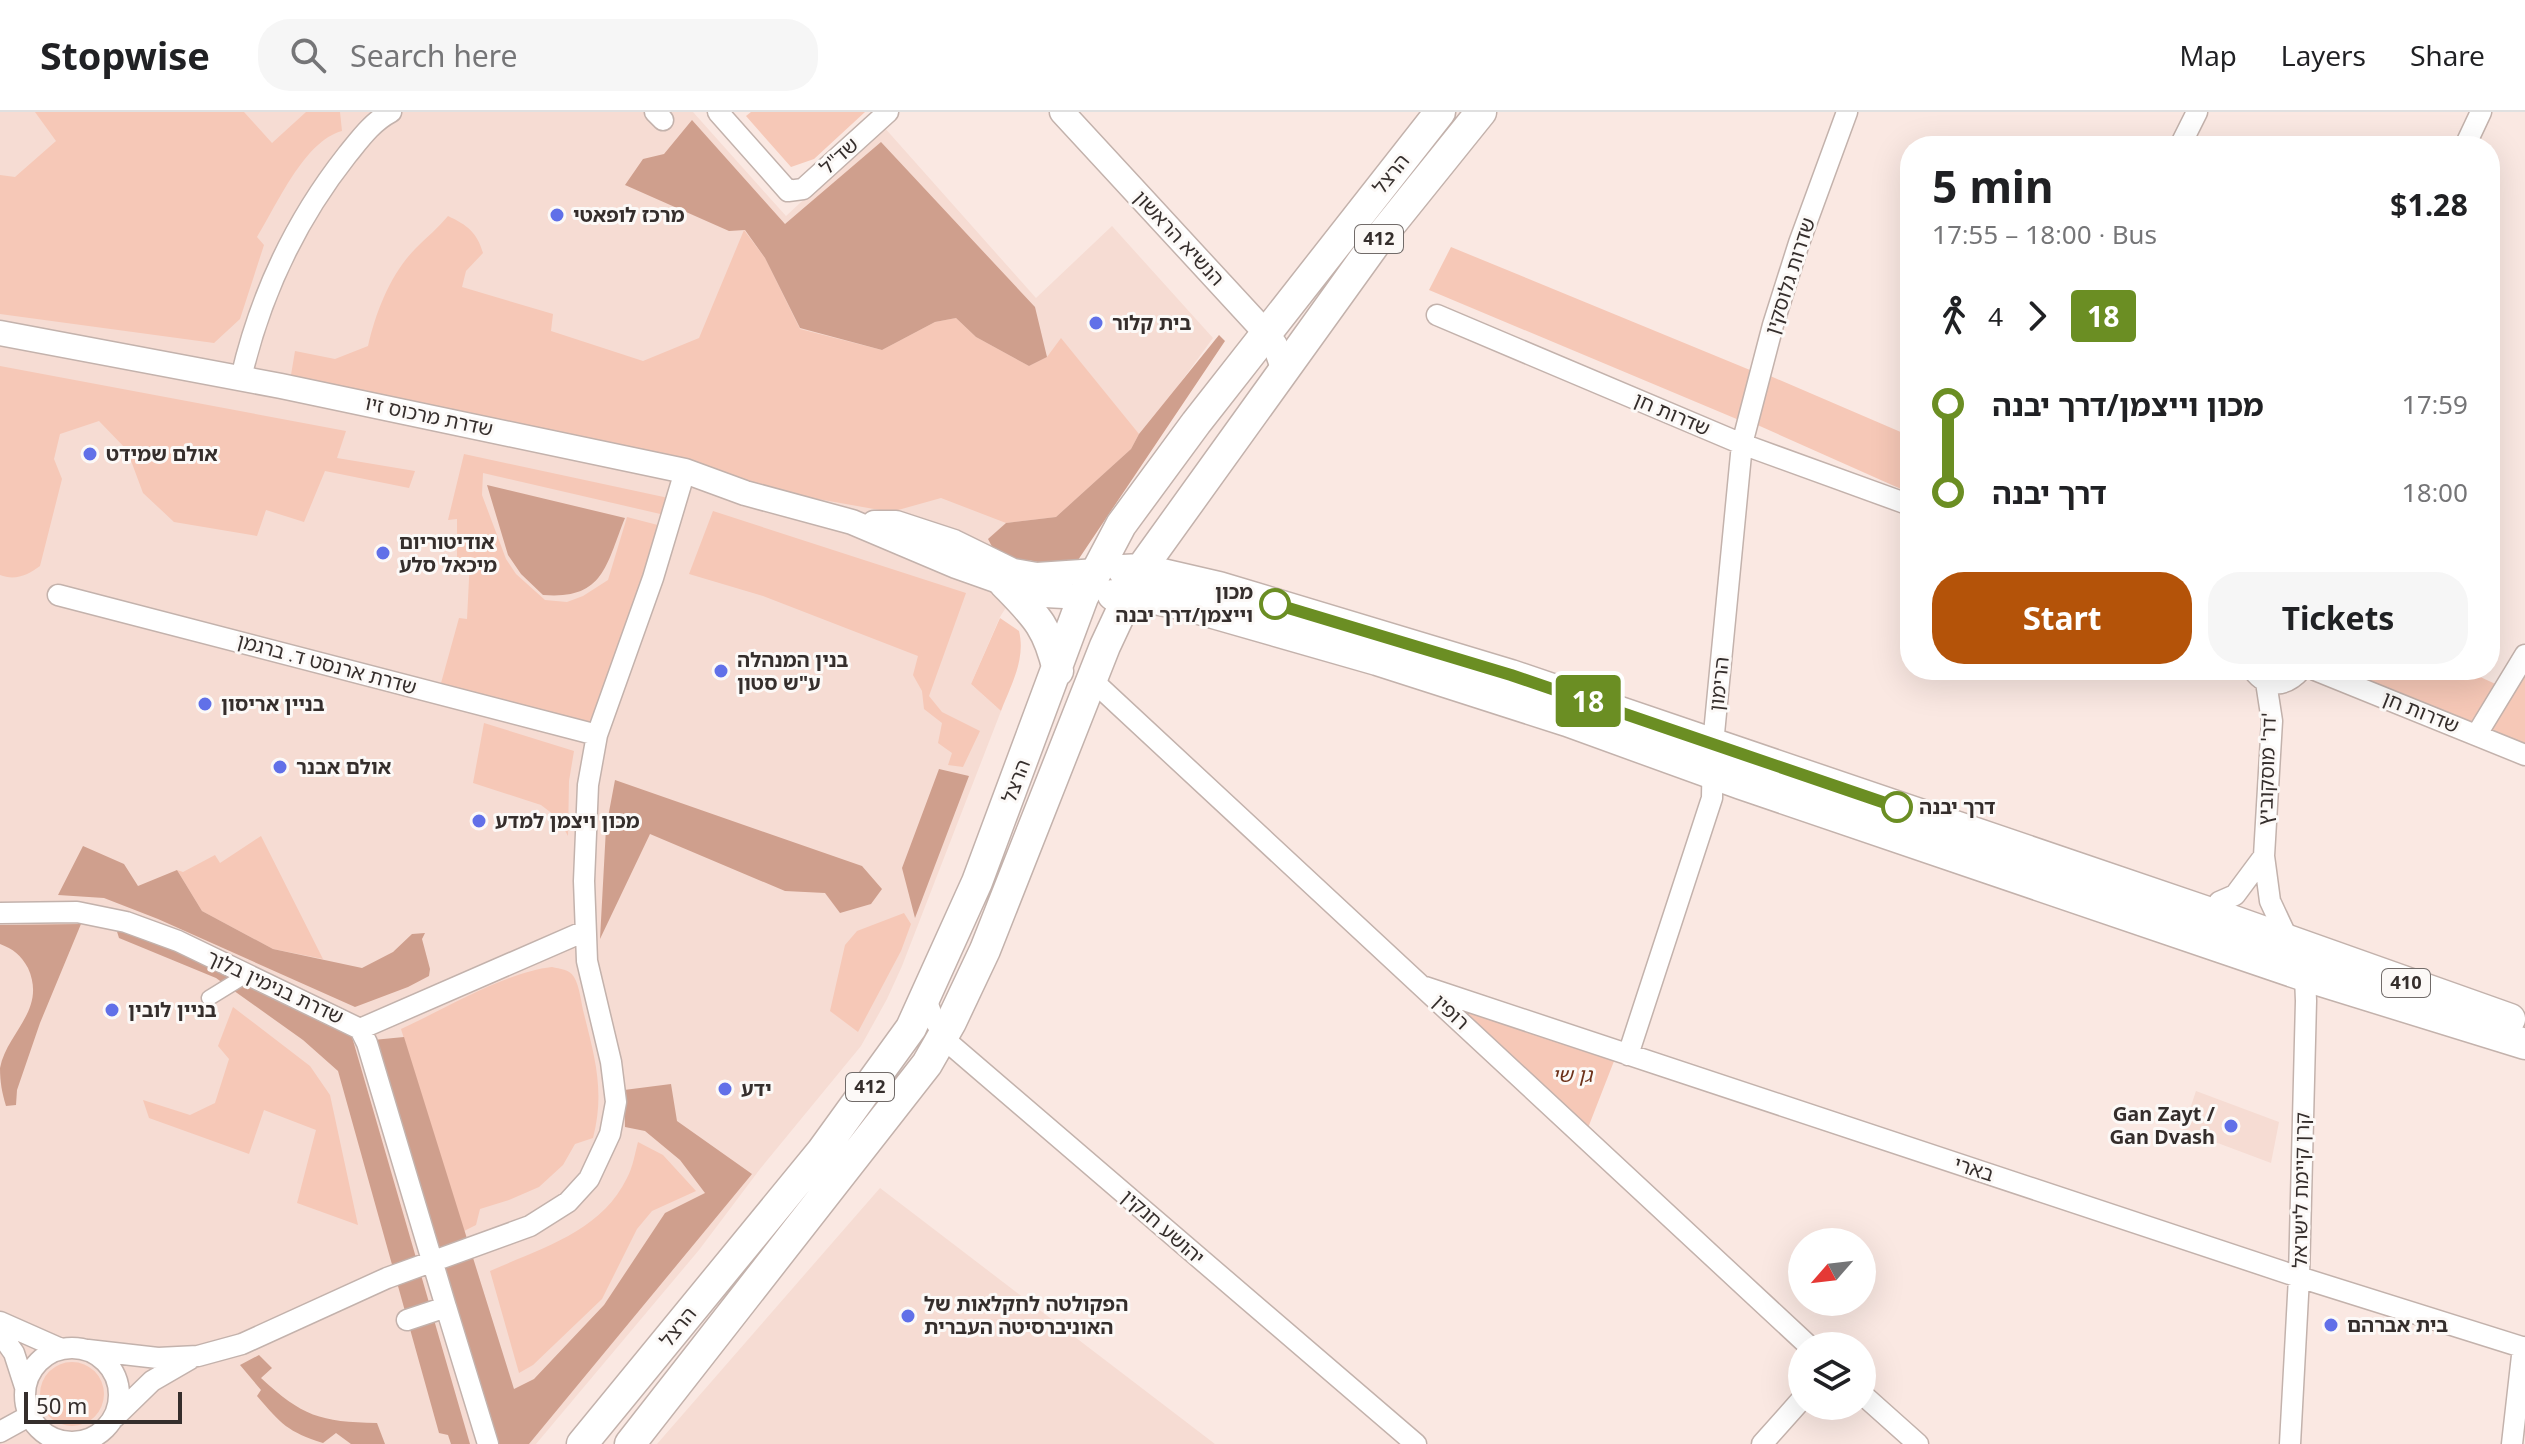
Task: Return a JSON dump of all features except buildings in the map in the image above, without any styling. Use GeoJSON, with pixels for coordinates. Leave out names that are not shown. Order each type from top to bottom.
{"type":"FeatureCollection","features":[{"type":"Feature","properties":{"kind":"main road","name":"הרצל"},"geometry":{"type":"LineString","coordinates":[[630,1444],[927,1064],[985,950],[1092,680],[1136,582],[1166,532],[1393,220],[1481,112]]}},
{"type":"Feature","properties":{"kind":"main road","name":"הרצל"},"geometry":{"type":"LineString","coordinates":[[582,1444],[831,1140],[911,1028],[977,882],[1090,584],[1121,525],[1438,113]]}},
{"type":"Feature","properties":{"kind":"main road"},"geometry":{"type":"LineString","coordinates":[[1166,532],[1180,553],[1219,587]]}},
{"type":"Feature","properties":{"kind":"main road","name":"410"},"geometry":{"type":"LineString","coordinates":[[1090,584],[1136,582],[1219,587],[1511,675],[1712,758],[2305,976],[2525,1044]]}},
{"type":"Feature","properties":{"kind":"main road","name":"410"},"geometry":{"type":"LineString","coordinates":[[1136,582],[1162,598],[1377,660],[1567,721],[1712,758],[2231,920],[2525,1024]]}},
{"type":"Feature","properties":{"kind":"main road"},"geometry":{"type":"LineString","coordinates":[[1004,583],[1044,626],[1058,671]]}},
{"type":"Feature","properties":{"kind":"street","name":"שד\"ל"},"geometry":{"type":"LineString","coordinates":[[718,112],[788,191],[803,189],[888,112]]}},
{"type":"Feature","properties":{"kind":"street","name":"הנשיא הראשון"},"geometry":{"type":"LineString","coordinates":[[1062,112],[1266,333],[1275,345],[1284,371]]}},
{"type":"Feature","properties":{"kind":"street","name":"שדרות גלוסקין"},"geometry":{"type":"LineString","coordinates":[[1742,444],[1773,325],[1847,112]]}},
{"type":"Feature","properties":{"kind":"street"},"geometry":{"type":"LineString","coordinates":[[2185,136],[2197,112]]}},
{"type":"Feature","properties":{"kind":"street"},"geometry":{"type":"LineString","coordinates":[[2470,136],[2481,112]]}},
{"type":"Feature","properties":{"kind":"street"},"geometry":{"type":"LineString","coordinates":[[241,378],[258,319],[295,231],[332,174],[381,114]]}},
{"type":"Feature","properties":{"kind":"street","name":"שדרות חן"},"geometry":{"type":"LineString","coordinates":[[1437,315],[1742,444],[1900,501]]}},
{"type":"Feature","properties":{"kind":"street","name":"שדרת מרכוס זיו"},"geometry":{"type":"LineString","coordinates":[[0,333],[241,378],[685,471],[745,493],[852,522],[956,566],[1045,595],[1090,584]]}},
{"type":"Feature","properties":{"kind":"street","name":"הרימון"},"geometry":{"type":"LineString","coordinates":[[1628,1055],[1712,798],[1712,758],[1742,444]]}},
{"type":"Feature","properties":{"kind":"street"},"geometry":{"type":"LineString","coordinates":[[0,1333],[14,1353],[25,1387],[29,1416],[37,1428],[49,1437],[79,1443],[105,1430],[152,1381],[169,1369],[198,1356],[242,1344],[432,1260],[512,1233],[552,1214],[580,1191],[604,1150],[614,1120],[611,1062],[591,983],[585,931],[588,785],[597,735],[653,578],[685,471]]}},
{"type":"Feature","properties":{"kind":"street","name":"שדרת מרכוס זיו"},"geometry":{"type":"LineString","coordinates":[[852,522],[896,523],[954,542],[1013,571],[1090,584]]}},
{"type":"Feature","properties":{"kind":"street","name":"שדרת ארנסט ד. ברגמן"},"geometry":{"type":"LineString","coordinates":[[58,595],[597,735]]}},
{"type":"Feature","properties":{"kind":"street"},"geometry":{"type":"LineString","coordinates":[[2477,734],[2525,655]]}},
{"type":"Feature","properties":{"kind":"street","name":"רופין"},"geometry":{"type":"LineString","coordinates":[[1092,680],[1794,1332]]}},
{"type":"Feature","properties":{"kind":"street","name":"דר' מוסקוביץ'"},"geometry":{"type":"LineString","coordinates":[[2260,680],[2272,721],[2264,856],[2270,901],[2288,940]]}},
{"type":"Feature","properties":{"kind":"street"},"geometry":{"type":"LineString","coordinates":[[2271,680],[2283,684],[2292,680]]}},
{"type":"Feature","properties":{"kind":"street","name":"שדרות חן"},"geometry":{"type":"LineString","coordinates":[[2340,680],[2525,755]]}},
{"type":"Feature","properties":{"kind":"street"},"geometry":{"type":"LineString","coordinates":[[2231,920],[2219,902],[2235,895],[2264,856]]}},
{"type":"Feature","properties":{"kind":"street","name":"שדרת בנימין בלוך"},"geometry":{"type":"LineString","coordinates":[[0,913],[77,912],[105,915],[178,941],[360,1029],[367,1043],[488,1444]]}},
{"type":"Feature","properties":{"kind":"street"},"geometry":{"type":"LineString","coordinates":[[360,1029],[585,931]]}},
{"type":"Feature","properties":{"kind":"street","name":"קרן קיימת לישראל"},"geometry":{"type":"LineString","coordinates":[[2288,940],[2305,976],[2299,1277],[2290,1444]]}},
{"type":"Feature","properties":{"kind":"street"},"geometry":{"type":"LineString","coordinates":[[209,998],[248,974]]}},
{"type":"Feature","properties":{"kind":"street","name":"בארי"},"geometry":{"type":"LineString","coordinates":[[1425,987],[2299,1277],[2524,1347]]}},
{"type":"Feature","properties":{"kind":"street","name":"יהושע חנקין"},"geometry":{"type":"LineString","coordinates":[[926,999],[943,1037],[1416,1444]]}},
{"type":"Feature","properties":{"kind":"street"},"geometry":{"type":"LineString","coordinates":[[407,1320],[446,1307]]}},
{"type":"Feature","properties":{"kind":"street"},"geometry":{"type":"LineString","coordinates":[[0,1322],[61,1349],[158,1358],[198,1356]]}},
{"type":"Feature","properties":{"kind":"street"},"geometry":{"type":"LineString","coordinates":[[2512,1444],[2524,1347]]}},
{"type":"Feature","properties":{"kind":"street"},"geometry":{"type":"LineString","coordinates":[[25,1387],[38,1361],[61,1349]]}},
{"type":"Feature","properties":{"kind":"street"},"geometry":{"type":"LineString","coordinates":[[88,1350],[109,1365],[116,1377],[119,1390],[114,1418]]}},
{"type":"Feature","properties":{"kind":"street"},"geometry":{"type":"LineString","coordinates":[[1876,1406],[1918,1444]]}},
{"type":"Feature","properties":{"kind":"street"},"geometry":{"type":"LineString","coordinates":[[1762,1444],[1788,1415]]}},
{"type":"Feature","properties":{"kind":"street"},"geometry":{"type":"LineString","coordinates":[[0,1432],[29,1416]]}},
{"type":"Feature","properties":{"kind":"shaded area","name":"מכון ויצמן למדע"},"geometry":{"type":"Polygon","coordinates":[[[0,112],[693,112],[786,216],[883,126],[1036,298],[1112,226],[1213,338],[1084,515],[1059,560],[1025,565],[1018,588],[1000,617],[971,684],[1001,711],[902,966],[861,1046],[760,1169],[699,1250],[536,1444],[0,1444],[0,112]]]}},
{"type":"Feature","properties":{"kind":"shaded area"},"geometry":{"type":"Polygon","coordinates":[[[692,120],[785,224],[881,142],[1035,307],[1047,357],[1029,366],[976,337],[956,318],[935,322],[882,350],[800,328],[765,258],[745,230],[729,231],[625,185],[643,159],[664,154],[692,120]]]}},
{"type":"Feature","properties":{"kind":"shaded area"},"geometry":{"type":"Polygon","coordinates":[[[1219,335],[1225,341],[1072,569],[1028,560],[1017,567],[999,560],[988,539],[1006,523],[1056,517],[1131,449],[1139,434],[1219,335]]]}},
{"type":"Feature","properties":{"kind":"shaded area"},"geometry":{"type":"Polygon","coordinates":[[[487,485],[625,518],[600,576],[579,592],[543,595],[521,574],[508,555],[487,485]]]}},
{"type":"Feature","properties":{"kind":"shaded area"},"geometry":{"type":"Polygon","coordinates":[[[939,769],[969,776],[915,918],[902,868],[939,769]]]}},
{"type":"Feature","properties":{"kind":"shaded area"},"geometry":{"type":"Polygon","coordinates":[[[615,780],[862,866],[882,889],[871,904],[840,913],[825,893],[785,891],[650,834],[600,939],[606,828],[615,780]]]}},
{"type":"Feature","properties":{"kind":"shaded area"},"geometry":{"type":"Polygon","coordinates":[[[83,846],[124,864],[138,886],[177,870],[202,911],[273,949],[362,968],[393,952],[412,934],[425,933],[422,939],[429,976],[355,1007],[104,898],[58,895],[83,846]]]}},
{"type":"Feature","properties":{"kind":"shaded area"},"geometry":{"type":"Polygon","coordinates":[[[113,919],[350,1030],[470,1444],[451,1444],[448,1435],[439,1433],[338,1071],[303,1040],[216,978],[119,938],[113,919]]]}},
{"type":"Feature","properties":{"kind":"shaded area"},"geometry":{"type":"Polygon","coordinates":[[[81,924],[40,1023],[17,1090],[16,1105],[6,1106],[0,1068],[29,1009],[33,983],[22,959],[0,944],[0,925],[81,924]]]}},
{"type":"Feature","properties":{"kind":"shaded area"},"geometry":{"type":"Polygon","coordinates":[[[404,1037],[514,1389],[534,1379],[604,1305],[665,1213],[705,1193],[680,1160],[645,1131],[625,1127],[624,1090],[671,1084],[677,1121],[752,1174],[529,1444],[496,1444],[373,1040],[404,1037]]]}},
{"type":"Feature","properties":{"kind":"shaded area","name":"Gan Zayt / Gan Dvash"},"geometry":{"type":"Polygon","coordinates":[[[2196,1091],[2279,1122],[2271,1163],[2183,1130],[2196,1091]]]}},
{"type":"Feature","properties":{"kind":"shaded area","name":"הפקולטה לחקלאות של האוניברסיטה העברית"},"geometry":{"type":"Polygon","coordinates":[[[880,1188],[1215,1444],[657,1444],[880,1188]]]}},
{"type":"Feature","properties":{"kind":"shaded area"},"geometry":{"type":"Polygon","coordinates":[[[259,1355],[272,1368],[261,1378],[288,1401],[326,1418],[377,1423],[385,1444],[351,1444],[336,1433],[323,1443],[286,1426],[257,1396],[261,1390],[240,1365],[259,1355]]]}},
{"type":"Feature","properties":{"kind":"green space"},"geometry":{"type":"Polygon","coordinates":[[[35,112],[244,112],[272,143],[306,112],[340,112],[342,131],[316,147],[283,192],[257,237],[264,245],[240,319],[214,343],[0,314],[0,175],[15,177],[56,141],[35,112]]]}},
{"type":"Feature","properties":{"kind":"green space"},"geometry":{"type":"Polygon","coordinates":[[[751,112],[865,112],[814,159],[791,167],[746,116],[751,112]]]}},
{"type":"Feature","properties":{"kind":"green space"},"geometry":{"type":"Polygon","coordinates":[[[448,216],[470,230],[483,253],[466,271],[462,287],[553,314],[551,331],[643,361],[699,338],[744,230],[765,258],[800,329],[882,350],[935,322],[956,318],[976,337],[1029,366],[1047,357],[1061,338],[1139,434],[1131,449],[1056,517],[1006,523],[941,498],[891,512],[288,393],[295,351],[335,359],[368,346],[380,306],[399,269],[448,216]]]}},
{"type":"Feature","properties":{"kind":"green space"},"geometry":{"type":"Polygon","coordinates":[[[1451,247],[1750,370],[1739,420],[1429,290],[1451,247]]]}},
{"type":"Feature","properties":{"kind":"green space"},"geometry":{"type":"Polygon","coordinates":[[[0,366],[346,431],[337,458],[415,471],[409,488],[325,471],[304,522],[266,510],[257,536],[174,522],[143,493],[127,450],[99,421],[60,434],[54,459],[62,479],[40,566],[21,576],[6,577],[0,575],[0,366]]]}},
{"type":"Feature","properties":{"kind":"green space"},"geometry":{"type":"Polygon","coordinates":[[[1768,375],[1900,432],[1900,489],[1753,423],[1768,375]]]}},
{"type":"Feature","properties":{"kind":"green space"},"geometry":{"type":"Polygon","coordinates":[[[464,454],[687,502],[682,519],[483,473],[482,495],[506,559],[516,574],[545,600],[567,602],[608,580],[627,517],[677,530],[609,731],[438,694],[459,618],[467,619],[470,559],[457,558],[457,519],[448,520],[464,454]]]}},
{"type":"Feature","properties":{"kind":"green space"},"geometry":{"type":"Polygon","coordinates":[[[713,511],[966,593],[929,696],[942,712],[980,731],[963,767],[948,765],[952,753],[938,743],[942,723],[924,709],[922,691],[913,675],[918,656],[763,596],[689,574],[713,511]]]}},
{"type":"Feature","properties":{"kind":"green space"},"geometry":{"type":"Polygon","coordinates":[[[1000,618],[1019,631],[1021,641],[1016,672],[1001,711],[971,684],[1000,618]]]}},
{"type":"Feature","properties":{"kind":"green space"},"geometry":{"type":"Polygon","coordinates":[[[2525,662],[2525,747],[2484,729],[2525,662]]]}},
{"type":"Feature","properties":{"kind":"green space"},"geometry":{"type":"Polygon","coordinates":[[[2352,680],[2487,680],[2502,687],[2479,726],[2352,680]]]}},
{"type":"Feature","properties":{"kind":"green space"},"geometry":{"type":"Polygon","coordinates":[[[484,723],[574,751],[569,781],[568,836],[558,818],[541,805],[473,783],[484,723]]]}},
{"type":"Feature","properties":{"kind":"green space"},"geometry":{"type":"Polygon","coordinates":[[[261,836],[323,959],[273,949],[202,911],[177,870],[183,872],[215,855],[220,863],[261,836]]]}},
{"type":"Feature","properties":{"kind":"green space"},"geometry":{"type":"Polygon","coordinates":[[[904,913],[911,924],[901,951],[858,1032],[830,1011],[845,945],[857,931],[904,913]]]}},
{"type":"Feature","properties":{"kind":"green space"},"geometry":{"type":"Polygon","coordinates":[[[552,967],[572,974],[579,990],[597,1075],[597,1121],[593,1138],[575,1144],[563,1165],[539,1187],[480,1209],[476,1225],[464,1231],[401,1029],[476,992],[515,976],[552,967]]]}},
{"type":"Feature","properties":{"kind":"green space","name":"גן שי"},"geometry":{"type":"Polygon","coordinates":[[[1445,1000],[1616,1056],[1586,1133],[1445,1000]]]}},
{"type":"Feature","properties":{"kind":"green space"},"geometry":{"type":"Polygon","coordinates":[[[233,1007],[310,1066],[330,1095],[358,1225],[297,1203],[316,1130],[264,1110],[249,1154],[149,1118],[143,1100],[190,1115],[215,1103],[229,1059],[218,1046],[233,1007]]]}},
{"type":"Feature","properties":{"kind":"green space"},"geometry":{"type":"Polygon","coordinates":[[[638,1142],[663,1155],[696,1191],[652,1211],[637,1229],[602,1299],[533,1365],[519,1373],[490,1271],[568,1236],[602,1212],[627,1178],[638,1142]]]}},
{"type":"Feature","properties":{"kind":"green space"},"geometry":{"type":"Polygon","coordinates":[[[72,1362],[90,1368],[98,1376],[104,1394],[98,1412],[90,1420],[72,1426],[54,1420],[46,1412],[40,1394],[46,1376],[54,1368],[72,1362]]]}},
{"type":"Feature","properties":{"kind":"bus line","name":"18"},"geometry":{"type":"LineString","coordinates":[[1275,604],[1511,675],[1897,807]]}},
{"type":"Feature","properties":{"kind":"place","name":"מרכז לופאטי"},"geometry":{"type":"Point","coordinates":[557,215]}},
{"type":"Feature","properties":{"kind":"place","name":"בית קלור"},"geometry":{"type":"Point","coordinates":[1096,323]}},
{"type":"Feature","properties":{"kind":"place","name":"אולם שמידט"},"geometry":{"type":"Point","coordinates":[90,454]}},
{"type":"Feature","properties":{"kind":"place","name":"אודיטוריום מיכאל סלע"},"geometry":{"type":"Point","coordinates":[383,553]}},
{"type":"Feature","properties":{"kind":"place","name":"מכון וייצמן/דרך יבנה"},"geometry":{"type":"Point","coordinates":[1275,604]}},
{"type":"Feature","properties":{"kind":"place","name":"בנין המנהלה ע\"ש סטון"},"geometry":{"type":"Point","coordinates":[721,671]}},
{"type":"Feature","properties":{"kind":"place","name":"בניין אריסון"},"geometry":{"type":"Point","coordinates":[205,704]}},
{"type":"Feature","properties":{"kind":"place","name":"אולם אבנר"},"geometry":{"type":"Point","coordinates":[280,767]}},
{"type":"Feature","properties":{"kind":"place","name":"דרך יבנה"},"geometry":{"type":"Point","coordinates":[1897,807]}},
{"type":"Feature","properties":{"kind":"place","name":"מכון ויצמן למדע"},"geometry":{"type":"Point","coordinates":[479,821]}},
{"type":"Feature","properties":{"kind":"place","name":"בניין לובין"},"geometry":{"type":"Point","coordinates":[112,1010]}},
{"type":"Feature","properties":{"kind":"place","name":"ידע"},"geometry":{"type":"Point","coordinates":[725,1089]}},
{"type":"Feature","properties":{"kind":"place","name":"Gan Zayt / Gan Dvash"},"geometry":{"type":"Point","coordinates":[2231,1126]}},
{"type":"Feature","properties":{"kind":"place","name":"הפקולטה לחקלאות של האוניברסיטה העברית"},"geometry":{"type":"Point","coordinates":[908,1316]}},
{"type":"Feature","properties":{"kind":"place","name":"בית אברהם"},"geometry":{"type":"Point","coordinates":[2331,1325]}}]}
